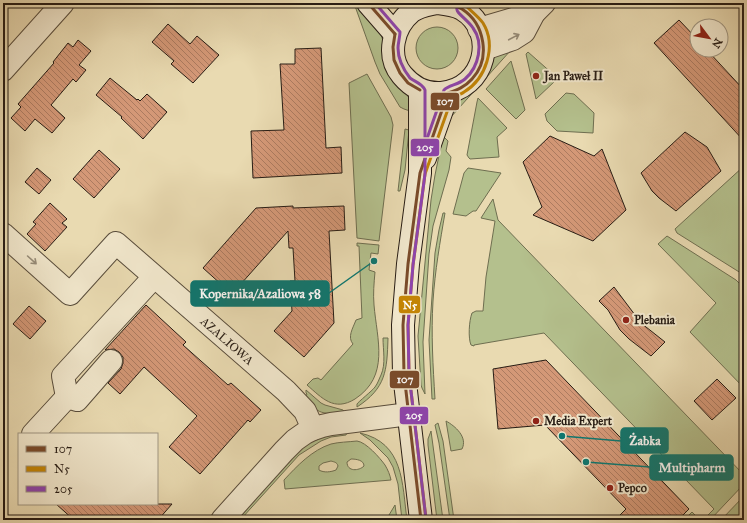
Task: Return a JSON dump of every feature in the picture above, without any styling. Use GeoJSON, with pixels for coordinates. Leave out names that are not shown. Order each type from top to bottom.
{"type":"FeatureCollection","features":[{"type":"Feature","properties":{"kind":"street"},"geometry":{"type":"LineString","coordinates":[[3,70],[63,3]]}},
{"type":"Feature","properties":{"kind":"street"},"geometry":{"type":"LineString","coordinates":[[368,3],[395,34]]}},
{"type":"Feature","properties":{"kind":"street"},"geometry":{"type":"LineString","coordinates":[[437,3],[462,6],[479,28],[483,39],[484,49],[481,64],[474,77],[462,87],[448,93],[434,94],[420,90],[408,83],[400,73],[394,60],[393,47],[395,34],[402,22],[406,7],[437,3]]}},
{"type":"Feature","properties":{"kind":"street"},"geometry":{"type":"LineString","coordinates":[[479,28],[539,8]]}},
{"type":"Feature","properties":{"kind":"street"},"geometry":{"type":"LineString","coordinates":[[484,49],[513,39],[524,32],[539,8]]}},
{"type":"Feature","properties":{"kind":"street"},"geometry":{"type":"LineString","coordinates":[[420,90],[420,173],[408,264],[403,325],[404,374],[422,520]]}},
{"type":"Feature","properties":{"kind":"street"},"geometry":{"type":"LineString","coordinates":[[420,173],[448,93]]}},
{"type":"Feature","properties":{"kind":"street","name":"AZALIOWA"},"geometry":{"type":"LineString","coordinates":[[3,234],[70,294],[116,243],[286,391],[305,411],[313,429]]}},
{"type":"Feature","properties":{"kind":"street"},"geometry":{"type":"LineString","coordinates":[[67,397],[62,376],[154,277]]}},
{"type":"Feature","properties":{"kind":"street"},"geometry":{"type":"LineString","coordinates":[[67,397],[77,400],[111,361]]}},
{"type":"Feature","properties":{"kind":"street"},"geometry":{"type":"LineString","coordinates":[[34,433],[67,397]]}},
{"type":"Feature","properties":{"kind":"street"},"geometry":{"type":"LineString","coordinates":[[222,520],[295,440],[313,429],[331,424],[409,414]]}},
{"type":"Feature","properties":{"kind":"green space"},"geometry":{"type":"Polygon","coordinates":[[[360,3],[380,31],[410,101],[410,111],[400,107],[380,74],[355,6],[360,3]]]}},
{"type":"Feature","properties":{"kind":"green space"},"geometry":{"type":"Polygon","coordinates":[[[433,27],[441,27],[449,30],[455,36],[458,48],[455,60],[449,66],[441,69],[433,69],[425,66],[419,60],[416,52],[416,44],[419,36],[425,30],[433,27]]]}},
{"type":"Feature","properties":{"kind":"green space"},"geometry":{"type":"Polygon","coordinates":[[[511,50],[450,118],[450,107],[498,53],[511,50]]]}},
{"type":"Feature","properties":{"kind":"green space"},"geometry":{"type":"Polygon","coordinates":[[[528,52],[554,75],[555,81],[536,99],[526,54],[528,52]]]}},
{"type":"Feature","properties":{"kind":"green space"},"geometry":{"type":"Polygon","coordinates":[[[511,61],[525,110],[516,119],[486,89],[511,61]]]}},
{"type":"Feature","properties":{"kind":"green space"},"geometry":{"type":"Polygon","coordinates":[[[367,74],[391,117],[393,125],[379,241],[357,238],[349,83],[367,74]]]}},
{"type":"Feature","properties":{"kind":"green space"},"geometry":{"type":"Polygon","coordinates":[[[566,93],[574,94],[594,113],[593,133],[557,131],[547,121],[545,114],[566,93]]]}},
{"type":"Feature","properties":{"kind":"green space"},"geometry":{"type":"Polygon","coordinates":[[[478,98],[507,128],[497,137],[499,157],[470,159],[467,155],[478,98]]]}},
{"type":"Feature","properties":{"kind":"green space"},"geometry":{"type":"Polygon","coordinates":[[[405,129],[409,130],[405,170],[400,191],[398,191],[405,129]]]}},
{"type":"Feature","properties":{"kind":"green space"},"geometry":{"type":"Polygon","coordinates":[[[443,136],[448,141],[446,151],[451,157],[449,170],[433,226],[429,254],[423,342],[425,394],[421,385],[418,336],[431,200],[443,136]]]}},
{"type":"Feature","properties":{"kind":"green space"},"geometry":{"type":"Polygon","coordinates":[[[744,166],[744,275],[677,233],[675,229],[744,166]]]}},
{"type":"Feature","properties":{"kind":"green space"},"geometry":{"type":"Polygon","coordinates":[[[468,168],[501,173],[476,211],[473,211],[466,216],[453,214],[464,173],[468,168]]]}},
{"type":"Feature","properties":{"kind":"green space"},"geometry":{"type":"Polygon","coordinates":[[[493,199],[498,220],[744,475],[744,484],[710,520],[705,518],[714,509],[544,333],[474,346],[471,345],[469,334],[470,320],[472,313],[476,311],[483,311],[486,277],[495,221],[481,218],[493,199]]]}},
{"type":"Feature","properties":{"kind":"green space"},"geometry":{"type":"Polygon","coordinates":[[[443,213],[445,213],[436,268],[432,313],[435,399],[432,399],[429,340],[435,253],[443,213]]]}},
{"type":"Feature","properties":{"kind":"green space"},"geometry":{"type":"Polygon","coordinates":[[[667,236],[736,280],[744,288],[744,388],[690,332],[716,303],[658,244],[667,236]]]}},
{"type":"Feature","properties":{"kind":"green space"},"geometry":{"type":"Polygon","coordinates":[[[357,243],[379,245],[378,254],[371,253],[369,270],[375,272],[374,305],[379,356],[373,380],[366,390],[348,403],[335,404],[323,399],[307,385],[313,379],[318,378],[321,380],[353,344],[351,341],[352,329],[356,320],[362,318],[359,246],[357,246],[357,243]]]}},
{"type":"Feature","properties":{"kind":"green space"},"geometry":{"type":"Polygon","coordinates":[[[383,338],[388,338],[387,360],[383,378],[374,393],[357,407],[357,404],[375,387],[383,371],[383,338]]]}},
{"type":"Feature","properties":{"kind":"green space"},"geometry":{"type":"Polygon","coordinates":[[[306,390],[321,403],[345,412],[326,413],[318,410],[310,403],[306,396],[306,390]]]}},
{"type":"Feature","properties":{"kind":"green space"},"geometry":{"type":"Polygon","coordinates":[[[446,421],[460,432],[463,440],[462,449],[451,451],[446,421]]]}},
{"type":"Feature","properties":{"kind":"green space"},"geometry":{"type":"Polygon","coordinates":[[[438,423],[443,441],[454,520],[450,520],[435,425],[438,423]]]}},
{"type":"Feature","properties":{"kind":"green space"},"geometry":{"type":"Polygon","coordinates":[[[348,431],[346,435],[331,437],[321,441],[299,455],[242,518],[239,515],[292,456],[312,441],[326,435],[348,431]]]}},
{"type":"Feature","properties":{"kind":"green space"},"geometry":{"type":"Polygon","coordinates":[[[431,431],[443,520],[437,520],[428,445],[428,439],[431,431]]]}},
{"type":"Feature","properties":{"kind":"green space"},"geometry":{"type":"Polygon","coordinates":[[[360,433],[374,438],[385,446],[393,455],[402,479],[407,520],[402,520],[398,484],[393,467],[388,458],[370,440],[360,433]]]}},
{"type":"Feature","properties":{"kind":"green space"},"geometry":{"type":"Polygon","coordinates":[[[357,441],[368,447],[385,465],[391,480],[285,489],[284,480],[317,450],[331,444],[357,441]],[[351,459],[347,462],[349,468],[356,470],[364,466],[363,462],[351,459]],[[331,461],[323,463],[319,466],[319,470],[328,472],[336,470],[338,465],[331,461]]]}},
{"type":"Feature","properties":{"kind":"green space"},"geometry":{"type":"Polygon","coordinates":[[[744,496],[744,516],[740,520],[721,520],[744,496]]]}},
{"type":"Feature","properties":{"kind":"green space"},"geometry":{"type":"Polygon","coordinates":[[[395,505],[397,520],[386,520],[395,505]]]}},
{"type":"Feature","properties":{"kind":"green space"},"geometry":{"type":"Polygon","coordinates":[[[692,512],[700,520],[684,520],[692,512]]]}},
{"type":"Feature","properties":{"kind":"building"},"geometry":{"type":"Polygon","coordinates":[[[679,20],[689,31],[689,58],[714,58],[744,90],[744,141],[654,43],[679,20]]]}},
{"type":"Feature","properties":{"kind":"building"},"geometry":{"type":"Polygon","coordinates":[[[168,24],[190,44],[197,36],[219,55],[193,83],[171,64],[174,61],[152,42],[168,24]]]}},
{"type":"Feature","properties":{"kind":"building"},"geometry":{"type":"Polygon","coordinates":[[[78,40],[91,51],[79,65],[86,70],[76,82],[73,79],[51,105],[65,118],[52,133],[35,119],[25,131],[11,118],[21,107],[18,104],[54,63],[53,62],[68,43],[73,47],[78,40]]]}},
{"type":"Feature","properties":{"kind":"building"},"geometry":{"type":"Polygon","coordinates":[[[321,48],[326,148],[341,147],[342,173],[253,178],[251,131],[284,130],[280,64],[295,64],[295,49],[321,48]]]}},
{"type":"Feature","properties":{"kind":"building"},"geometry":{"type":"Polygon","coordinates":[[[110,78],[137,100],[138,99],[140,101],[147,94],[167,112],[143,139],[121,118],[122,117],[96,95],[110,78]]]}},
{"type":"Feature","properties":{"kind":"building"},"geometry":{"type":"Polygon","coordinates":[[[685,132],[707,147],[721,171],[676,211],[652,191],[641,173],[685,132]]]}},
{"type":"Feature","properties":{"kind":"building"},"geometry":{"type":"Polygon","coordinates":[[[550,136],[594,156],[602,149],[626,210],[593,241],[533,215],[542,207],[523,162],[550,136]]]}},
{"type":"Feature","properties":{"kind":"building"},"geometry":{"type":"Polygon","coordinates":[[[99,150],[120,169],[94,198],[73,179],[99,150]]]}},
{"type":"Feature","properties":{"kind":"building"},"geometry":{"type":"Polygon","coordinates":[[[37,168],[51,180],[39,194],[25,182],[37,168]]]}},
{"type":"Feature","properties":{"kind":"building"},"geometry":{"type":"Polygon","coordinates":[[[50,203],[67,219],[62,223],[67,227],[45,251],[27,234],[36,224],[33,222],[50,203]]]}},
{"type":"Feature","properties":{"kind":"building"},"geometry":{"type":"Polygon","coordinates":[[[293,206],[293,208],[344,206],[345,230],[329,231],[334,323],[304,357],[274,331],[292,311],[290,281],[295,281],[293,248],[289,248],[288,231],[232,294],[203,268],[256,208],[293,206]]]}},
{"type":"Feature","properties":{"kind":"building","name":"Plebania"},"geometry":{"type":"Polygon","coordinates":[[[614,287],[641,323],[665,342],[651,356],[620,330],[608,310],[599,301],[614,287]]]}},
{"type":"Feature","properties":{"kind":"building"},"geometry":{"type":"Polygon","coordinates":[[[146,305],[186,342],[183,345],[228,385],[231,383],[261,410],[250,422],[248,420],[200,474],[169,447],[197,416],[144,367],[120,394],[108,383],[121,369],[123,357],[114,349],[105,350],[146,305]]]}},
{"type":"Feature","properties":{"kind":"building"},"geometry":{"type":"Polygon","coordinates":[[[29,306],[46,321],[30,339],[13,324],[29,306]]]}},
{"type":"Feature","properties":{"kind":"building"},"geometry":{"type":"Polygon","coordinates":[[[546,360],[689,509],[678,520],[615,520],[626,509],[545,425],[498,429],[493,369],[546,360]]]}},
{"type":"Feature","properties":{"kind":"building"},"geometry":{"type":"Polygon","coordinates":[[[717,379],[736,398],[712,420],[694,401],[717,379]]]}},
{"type":"Feature","properties":{"kind":"building"},"geometry":{"type":"Polygon","coordinates":[[[172,504],[158,520],[74,520],[57,505],[172,504]]]}},
{"type":"Feature","properties":{"kind":"transit line","name":"107"},"geometry":{"type":"LineString","coordinates":[[368,3],[395,34]]}},
{"type":"Feature","properties":{"kind":"transit line","name":"205"},"geometry":{"type":"LineString","coordinates":[[375,3],[400,32],[398,52],[401,64],[405,71],[410,78],[420,84],[425,90],[425,174],[413,265],[408,325],[409,374],[426,519]]}},
{"type":"Feature","properties":{"kind":"transit line","name":"107"},"geometry":{"type":"LineString","coordinates":[[421,520],[404,374],[403,325],[408,264],[420,173],[448,93],[464,86],[472,79],[482,62],[483,52],[483,42],[480,32],[470,15],[462,9],[438,3]]}},
{"type":"Feature","properties":{"kind":"transit line","name":"205"},"geometry":{"type":"LineString","coordinates":[[423,150],[444,90],[465,79],[470,74],[477,62],[479,48],[476,34],[471,26],[457,11],[457,3]]}},
{"type":"Feature","properties":{"kind":"transit line","name":"N5"},"geometry":{"type":"LineString","coordinates":[[450,98],[464,92],[478,79],[483,71],[489,52],[487,32],[483,23],[465,5]]}},
{"type":"Feature","properties":{"kind":"transit line","name":"107"},"geometry":{"type":"LineString","coordinates":[[395,34],[393,47],[394,60],[400,73],[408,83],[420,90]]}},
{"type":"Feature","properties":{"kind":"transit line","name":"N5"},"geometry":{"type":"LineString","coordinates":[[426,519],[409,374],[408,325],[413,265],[425,174],[453,95]]}},
{"type":"Feature","properties":{"kind":"place","name":"Jan Paweł II"},"geometry":{"type":"Point","coordinates":[536,76]}},
{"type":"Feature","properties":{"kind":"place","name":"Kopernika/Azaliowa 58"},"geometry":{"type":"Point","coordinates":[374,261]}},
{"type":"Feature","properties":{"kind":"place","name":"Plebania"},"geometry":{"type":"Point","coordinates":[626,320]}},
{"type":"Feature","properties":{"kind":"place","name":"Media Expert"},"geometry":{"type":"Point","coordinates":[536,421]}},
{"type":"Feature","properties":{"kind":"place","name":"Żabka"},"geometry":{"type":"Point","coordinates":[562,436]}},
{"type":"Feature","properties":{"kind":"place","name":"Multipharm"},"geometry":{"type":"Point","coordinates":[586,462]}},
{"type":"Feature","properties":{"kind":"place","name":"Pepco"},"geometry":{"type":"Point","coordinates":[610,488]}}]}
